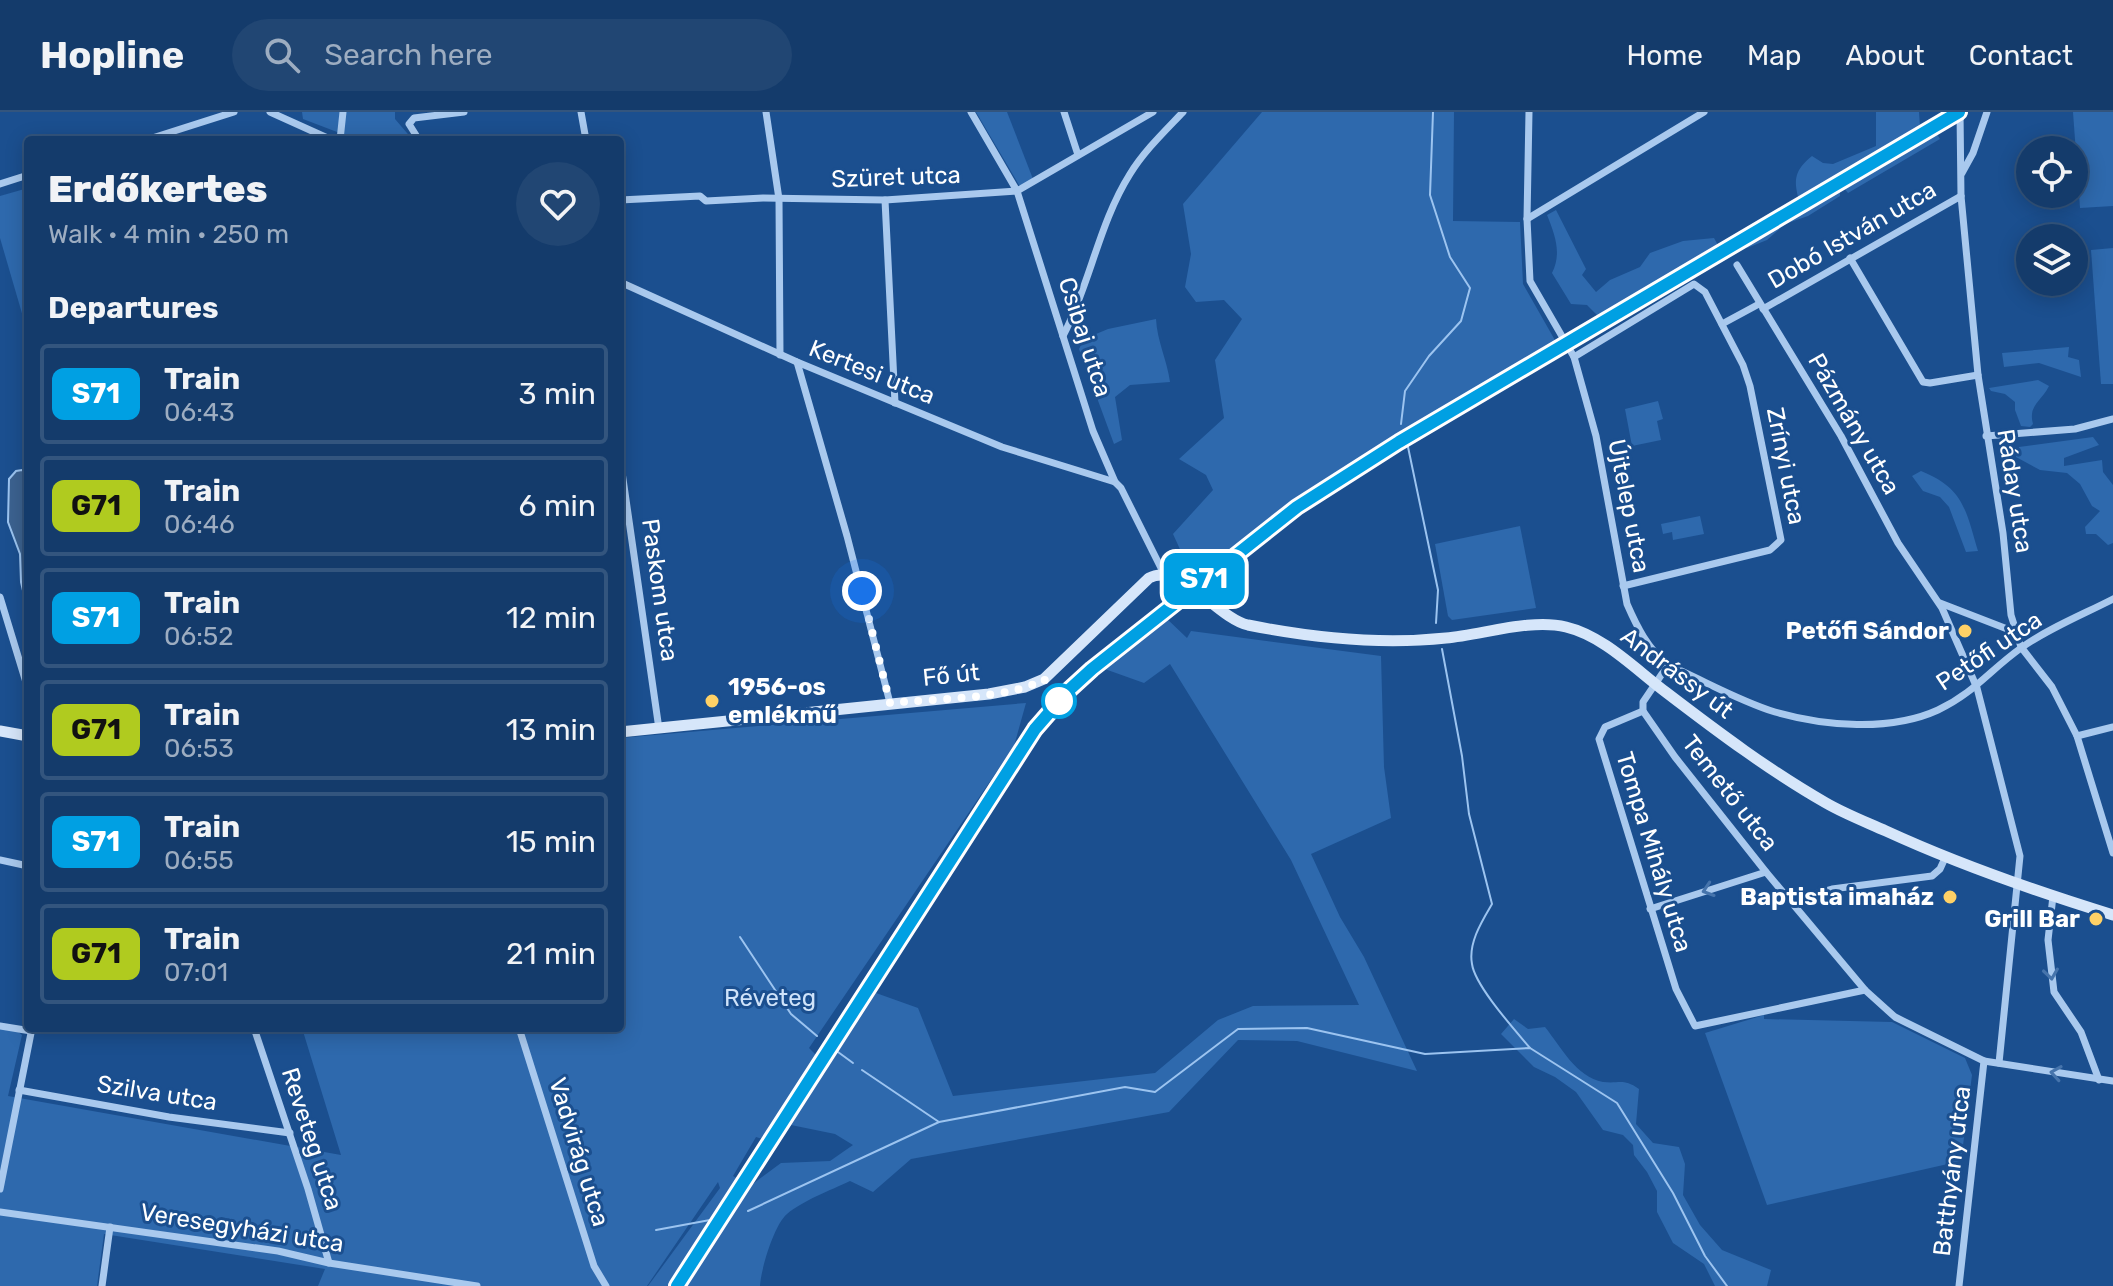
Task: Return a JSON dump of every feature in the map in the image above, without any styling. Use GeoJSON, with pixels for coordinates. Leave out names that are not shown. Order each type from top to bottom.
{"type":"FeatureCollection","features":[{"type":"Feature","properties":{"kind":"main road","name":"Fő út"},"geometry":{"type":"LineString","coordinates":[[624,732],[989,694],[1039,683],[1149,578],[1164,574]]}},
{"type":"Feature","properties":{"kind":"main road","name":"Andrássy út"},"geometry":{"type":"LineString","coordinates":[[1164,574],[1181,580],[1243,624],[1315,636],[1381,642],[1446,638],[1542,624],[1566,627],[1598,640],[1740,748],[1827,804],[1945,858],[2113,915]]}},
{"type":"Feature","properties":{"kind":"main road"},"geometry":{"type":"LineString","coordinates":[[0,731],[24,735]]}},
{"type":"Feature","properties":{"kind":"street"},"geometry":{"type":"LineString","coordinates":[[159,136],[234,112]]}},
{"type":"Feature","properties":{"kind":"street"},"geometry":{"type":"LineString","coordinates":[[270,112],[323,136]]}},
{"type":"Feature","properties":{"kind":"street"},"geometry":{"type":"LineString","coordinates":[[340,136],[343,112]]}},
{"type":"Feature","properties":{"kind":"street"},"geometry":{"type":"LineString","coordinates":[[416,136],[409,124],[414,118],[464,112]]}},
{"type":"Feature","properties":{"kind":"street"},"geometry":{"type":"LineString","coordinates":[[581,112],[585,136]]}},
{"type":"Feature","properties":{"kind":"street"},"geometry":{"type":"LineString","coordinates":[[766,112],[779,199],[780,355]]}},
{"type":"Feature","properties":{"kind":"street","name":"Csibaj utca"},"geometry":{"type":"LineString","coordinates":[[971,112],[1017,191],[1093,431],[1115,482],[1121,488],[1164,574]]}},
{"type":"Feature","properties":{"kind":"street"},"geometry":{"type":"LineString","coordinates":[[1064,112],[1078,155]]}},
{"type":"Feature","properties":{"kind":"street","name":"Szüret utca"},"geometry":{"type":"LineString","coordinates":[[624,200],[700,196],[706,201],[885,200],[1017,191],[1153,112]]}},
{"type":"Feature","properties":{"kind":"street"},"geometry":{"type":"LineString","coordinates":[[1167,112],[1175,120]]}},
{"type":"Feature","properties":{"kind":"street"},"geometry":{"type":"LineString","coordinates":[[1063,336],[1076,311],[1116,201],[1129,175],[1183,112]]}},
{"type":"Feature","properties":{"kind":"street","name":"Újtelep utca"},"geometry":{"type":"LineString","coordinates":[[1529,112],[1527,219],[1530,281],[1574,357],[1602,466],[1627,604],[1637,628],[1658,657]]}},
{"type":"Feature","properties":{"kind":"street"},"geometry":{"type":"LineString","coordinates":[[1527,219],[1704,112]]}},
{"type":"Feature","properties":{"kind":"street","name":"Ráday utca"},"geometry":{"type":"LineString","coordinates":[[1960,112],[1961,196],[1978,375],[2003,533],[2011,615],[2021,647],[2052,687],[2077,736],[2113,853]]}},
{"type":"Feature","properties":{"kind":"street"},"geometry":{"type":"LineString","coordinates":[[1961,175],[1973,153],[1987,112]]}},
{"type":"Feature","properties":{"kind":"street"},"geometry":{"type":"LineString","coordinates":[[0,184],[24,176]]}},
{"type":"Feature","properties":{"kind":"street","name":"Dobó István utca"},"geometry":{"type":"LineString","coordinates":[[1722,324],[1761,307],[1961,196]]}},
{"type":"Feature","properties":{"kind":"street"},"geometry":{"type":"LineString","coordinates":[[885,200],[895,403]]}},
{"type":"Feature","properties":{"kind":"street"},"geometry":{"type":"LineString","coordinates":[[1850,258],[1923,382],[1978,375]]}},
{"type":"Feature","properties":{"kind":"street","name":"Pázmány utca"},"geometry":{"type":"LineString","coordinates":[[1737,265],[1841,436],[1898,543],[1938,602],[1977,688]]}},
{"type":"Feature","properties":{"kind":"street","name":"Kertesi utca"},"geometry":{"type":"LineString","coordinates":[[624,284],[780,355],[1002,447],[1115,482]]}},
{"type":"Feature","properties":{"kind":"street","name":"Zrínyi utca"},"geometry":{"type":"LineString","coordinates":[[1574,357],[1687,287],[1699,285],[1722,324],[1750,386],[1781,540],[1770,550],[1623,586]]}},
{"type":"Feature","properties":{"kind":"street"},"geometry":{"type":"LineString","coordinates":[[797,362],[851,550],[890,703]]}},
{"type":"Feature","properties":{"kind":"street"},"geometry":{"type":"LineString","coordinates":[[1986,436],[2075,429],[2113,419]]}},
{"type":"Feature","properties":{"kind":"street","name":"Paskom utca"},"geometry":{"type":"LineString","coordinates":[[624,486],[659,729]]}},
{"type":"Feature","properties":{"kind":"street"},"geometry":{"type":"LineString","coordinates":[[0,597],[24,676]]}},
{"type":"Feature","properties":{"kind":"street","name":"Petőfi utca"},"geometry":{"type":"LineString","coordinates":[[1658,657],[1668,665],[1773,711],[1811,720],[1867,724],[1905,721],[1937,711],[1977,688],[2021,647],[2113,599]]}},
{"type":"Feature","properties":{"kind":"street"},"geometry":{"type":"LineString","coordinates":[[1938,602],[2015,632]]}},
{"type":"Feature","properties":{"kind":"street"},"geometry":{"type":"LineString","coordinates":[[1643,711],[1643,702],[1668,665]]}},
{"type":"Feature","properties":{"kind":"street"},"geometry":{"type":"LineString","coordinates":[[1977,688],[2020,856],[1999,1063]]}},
{"type":"Feature","properties":{"kind":"street","name":"Temető utca"},"geometry":{"type":"LineString","coordinates":[[1643,711],[1683,768],[1766,872],[1865,990],[1895,1017],[1984,1061],[2113,1081]]}},
{"type":"Feature","properties":{"kind":"street","name":"Tompa Mihály utca"},"geometry":{"type":"LineString","coordinates":[[1643,711],[1605,727],[1599,739],[1676,989],[1695,1026],[1865,990]]}},
{"type":"Feature","properties":{"kind":"street"},"geometry":{"type":"LineString","coordinates":[[2077,736],[2113,727]]}},
{"type":"Feature","properties":{"kind":"street"},"geometry":{"type":"LineString","coordinates":[[1791,901],[1832,889],[1932,876],[1945,858]]}},
{"type":"Feature","properties":{"kind":"street"},"geometry":{"type":"LineString","coordinates":[[0,860],[24,865]]}},
{"type":"Feature","properties":{"kind":"street"},"geometry":{"type":"LineString","coordinates":[[1650,909],[1766,872]]}},
{"type":"Feature","properties":{"kind":"street"},"geometry":{"type":"LineString","coordinates":[[2053,896],[2048,940],[2054,992],[2081,1032],[2099,1080]]}},
{"type":"Feature","properties":{"kind":"street"},"geometry":{"type":"LineString","coordinates":[[0,1026],[24,1028]]}},
{"type":"Feature","properties":{"kind":"street"},"geometry":{"type":"LineString","coordinates":[[0,1189],[31,1032]]}},
{"type":"Feature","properties":{"kind":"street","name":"Reveteg utca"},"geometry":{"type":"LineString","coordinates":[[255,1032],[329,1263]]}},
{"type":"Feature","properties":{"kind":"street","name":"Vadvirág utca"},"geometry":{"type":"LineString","coordinates":[[520,1032],[594,1266],[606,1286]]}},
{"type":"Feature","properties":{"kind":"street","name":"Batthyány utca"},"geometry":{"type":"LineString","coordinates":[[1959,1286],[1984,1061]]}},
{"type":"Feature","properties":{"kind":"street","name":"Szilva utca"},"geometry":{"type":"LineString","coordinates":[[19,1090],[169,1117],[290,1133]]}},
{"type":"Feature","properties":{"kind":"street","name":"Veresegyházi utca"},"geometry":{"type":"LineString","coordinates":[[0,1212],[278,1251],[329,1263],[477,1286]]}},
{"type":"Feature","properties":{"kind":"street"},"geometry":{"type":"LineString","coordinates":[[102,1286],[110,1227]]}},
{"type":"Feature","properties":{"kind":"green space"},"geometry":{"type":"Polygon","coordinates":[[[302,112],[395,112],[395,119],[410,136],[348,136],[303,119],[302,112]]]}},
{"type":"Feature","properties":{"kind":"green space"},"geometry":{"type":"Polygon","coordinates":[[[976,112],[1007,112],[1033,179],[1026,185],[1019,185],[976,112]]]}},
{"type":"Feature","properties":{"kind":"green space"},"geometry":{"type":"Polygon","coordinates":[[[1262,112],[1454,112],[1453,221],[1520,222],[1523,284],[1556,342],[1307,490],[1194,580],[1173,534],[1213,490],[1206,475],[1179,459],[1224,418],[1215,360],[1242,319],[1224,300],[1196,302],[1185,287],[1191,254],[1183,204],[1262,112]]]}},
{"type":"Feature","properties":{"kind":"green space"},"geometry":{"type":"Polygon","coordinates":[[[1876,112],[1919,112],[1920,127],[1799,200],[1797,175],[1812,156],[1823,163],[1833,164],[1876,146],[1876,112]]]}},
{"type":"Feature","properties":{"kind":"green space"},"geometry":{"type":"Polygon","coordinates":[[[2073,112],[2113,112],[2113,206],[2088,208],[2088,136],[2075,136],[2073,112]]]}},
{"type":"Feature","properties":{"kind":"green space"},"geometry":{"type":"Polygon","coordinates":[[[1935,131],[1940,139],[1848,193],[1843,187],[1840,188],[1840,196],[1808,216],[1785,224],[1767,240],[1747,248],[1744,242],[1935,131]]]}},
{"type":"Feature","properties":{"kind":"green space"},"geometry":{"type":"Polygon","coordinates":[[[24,189],[24,320],[0,238],[0,196],[24,189]]]}},
{"type":"Feature","properties":{"kind":"green space"},"geometry":{"type":"Polygon","coordinates":[[[1556,210],[1586,269],[1582,275],[1596,292],[1610,280],[1640,267],[1650,253],[1683,241],[1714,238],[1719,247],[1599,317],[1587,305],[1571,304],[1552,273],[1557,251],[1547,215],[1556,210]]]}},
{"type":"Feature","properties":{"kind":"green space"},"geometry":{"type":"Polygon","coordinates":[[[2113,248],[2113,384],[2101,384],[2091,250],[2113,248]]]}},
{"type":"Feature","properties":{"kind":"green space"},"geometry":{"type":"Polygon","coordinates":[[[1156,319],[1170,382],[1130,385],[1115,397],[1122,440],[1114,444],[1079,349],[1084,339],[1108,329],[1156,319]]]}},
{"type":"Feature","properties":{"kind":"green space"},"geometry":{"type":"Polygon","coordinates":[[[2069,347],[2068,357],[2079,360],[2081,377],[2039,363],[2004,367],[2002,353],[2069,347]]]}},
{"type":"Feature","properties":{"kind":"green space"},"geometry":{"type":"Polygon","coordinates":[[[2038,380],[2049,386],[2032,412],[2033,424],[2030,427],[2021,426],[2015,402],[1989,388],[2038,380]]]}},
{"type":"Feature","properties":{"kind":"green space"},"geometry":{"type":"Polygon","coordinates":[[[1658,401],[1663,419],[1657,421],[1661,440],[1632,446],[1625,409],[1658,401]]]}},
{"type":"Feature","properties":{"kind":"green space"},"geometry":{"type":"Polygon","coordinates":[[[2093,437],[2099,445],[2064,458],[2064,466],[2102,460],[2103,472],[2113,485],[2113,543],[2108,545],[2096,534],[2086,534],[2085,527],[2100,511],[2092,506],[2080,484],[2067,473],[2040,470],[2016,457],[2019,447],[2093,437]]]}},
{"type":"Feature","properties":{"kind":"green space"},"geometry":{"type":"Polygon","coordinates":[[[1921,471],[1955,493],[1966,513],[1978,551],[1966,552],[1949,507],[1940,497],[1923,491],[1912,476],[1921,471]]]}},
{"type":"Feature","properties":{"kind":"green space"},"geometry":{"type":"Polygon","coordinates":[[[1700,516],[1704,534],[1673,540],[1672,532],[1663,534],[1661,524],[1700,516]]]}},
{"type":"Feature","properties":{"kind":"green space"},"geometry":{"type":"Polygon","coordinates":[[[1520,526],[1536,608],[1452,620],[1448,616],[1435,544],[1520,526]]]}},
{"type":"Feature","properties":{"kind":"green space","name":"Réveteg"},"geometry":{"type":"Polygon","coordinates":[[[1165,617],[1187,638],[1191,631],[1381,656],[1384,767],[1391,818],[1311,854],[1340,917],[1364,957],[1417,1071],[1297,1041],[1238,1040],[1169,1112],[911,1159],[873,1192],[850,1181],[809,1200],[787,1214],[777,1228],[760,1286],[648,1286],[720,1188],[718,1182],[647,1286],[318,1286],[325,1269],[104,1234],[97,1286],[0,1286],[0,1026],[14,1028],[22,1035],[8,1096],[341,1155],[303,1032],[624,1032],[624,738],[1026,703],[1014,746],[809,1048],[817,1056],[766,1140],[756,1137],[733,1176],[750,1186],[781,1163],[830,1161],[853,1145],[835,1134],[791,1125],[876,993],[918,1008],[953,1096],[1155,1073],[1218,1020],[1253,1006],[1359,1005],[1291,860],[1170,664],[1144,683],[1102,668],[1165,617]]]}},
{"type":"Feature","properties":{"kind":"green space"},"geometry":{"type":"Polygon","coordinates":[[[1764,1015],[1764,1019],[1892,1022],[1965,1058],[1972,1075],[1961,1161],[1767,1205],[1705,1033],[1764,1015]]]}},
{"type":"Feature","properties":{"kind":"green space"},"geometry":{"type":"Polygon","coordinates":[[[1514,1019],[1528,1029],[1545,1027],[1577,1068],[1593,1079],[1625,1082],[1639,1089],[1636,1124],[1653,1143],[1679,1147],[1685,1164],[1683,1195],[1700,1225],[1722,1250],[1771,1270],[1767,1286],[1715,1286],[1704,1264],[1673,1243],[1657,1212],[1657,1191],[1634,1155],[1633,1145],[1623,1135],[1603,1130],[1576,1092],[1534,1067],[1501,1034],[1514,1019]]]}},
{"type":"Feature","properties":{"kind":"shaded area"},"geometry":{"type":"Polygon","coordinates":[[[16,471],[24,471],[24,595],[20,554],[8,522],[9,479],[16,471]]]}},
{"type":"Feature","properties":{"kind":"waterway"},"geometry":{"type":"LineString","coordinates":[[1401,424],[1405,391],[1429,356],[1461,321],[1470,288],[1450,257],[1430,195],[1433,112]]}},
{"type":"Feature","properties":{"kind":"waterway"},"geometry":{"type":"LineString","coordinates":[[1408,447],[1438,590],[1436,623]]}},
{"type":"Feature","properties":{"kind":"waterway"},"geometry":{"type":"LineString","coordinates":[[1442,649],[1462,756],[1469,814],[1492,904],[1474,940],[1472,964],[1488,996],[1530,1048]]}},
{"type":"Feature","properties":{"kind":"waterway"},"geometry":{"type":"LineString","coordinates":[[740,937],[791,1014],[817,1036]]}},
{"type":"Feature","properties":{"kind":"waterway"},"geometry":{"type":"LineString","coordinates":[[862,1070],[939,1122],[1125,1087],[1155,1092],[1238,1029],[1307,1028],[1425,1054],[1530,1048],[1617,1103],[1673,1193],[1705,1256],[1727,1286]]}},
{"type":"Feature","properties":{"kind":"waterway"},"geometry":{"type":"LineString","coordinates":[[838,1052],[853,1063]]}},
{"type":"Feature","properties":{"kind":"waterway"},"geometry":{"type":"LineString","coordinates":[[748,1211],[939,1122]]}},
{"type":"Feature","properties":{"kind":"waterway"},"geometry":{"type":"LineString","coordinates":[[656,1230],[710,1220]]}},
{"type":"Feature","properties":{"kind":"railway"},"geometry":{"type":"LineString","coordinates":[[677,1286],[1035,729],[1069,690],[1297,507],[1399,442],[1959,112]]}},
{"type":"Feature","properties":{"kind":"train","name":"S71"},"geometry":{"type":"LineString","coordinates":[[677,1286],[1035,729],[1069,690],[1191,589],[1297,507],[1399,442],[1959,112]]}},
{"type":"Feature","properties":{"kind":"place","name":"Petőfi Sándor"},"geometry":{"type":"Point","coordinates":[1965,631]}},
{"type":"Feature","properties":{"kind":"place","name":"1956-os emlékmű"},"geometry":{"type":"Point","coordinates":[712,701]}},
{"type":"Feature","properties":{"kind":"place","name":"Baptista imaház"},"geometry":{"type":"Point","coordinates":[1950,897]}},
{"type":"Feature","properties":{"kind":"place","name":"Grill Bar"},"geometry":{"type":"Point","coordinates":[2096,919]}},
{"type":"Feature","properties":{"kind":"route"},"geometry":{"type":"LineString","coordinates":[[862,591],[890,703],[989,694],[1025,687],[1044,679],[1059,701]]}}]}
